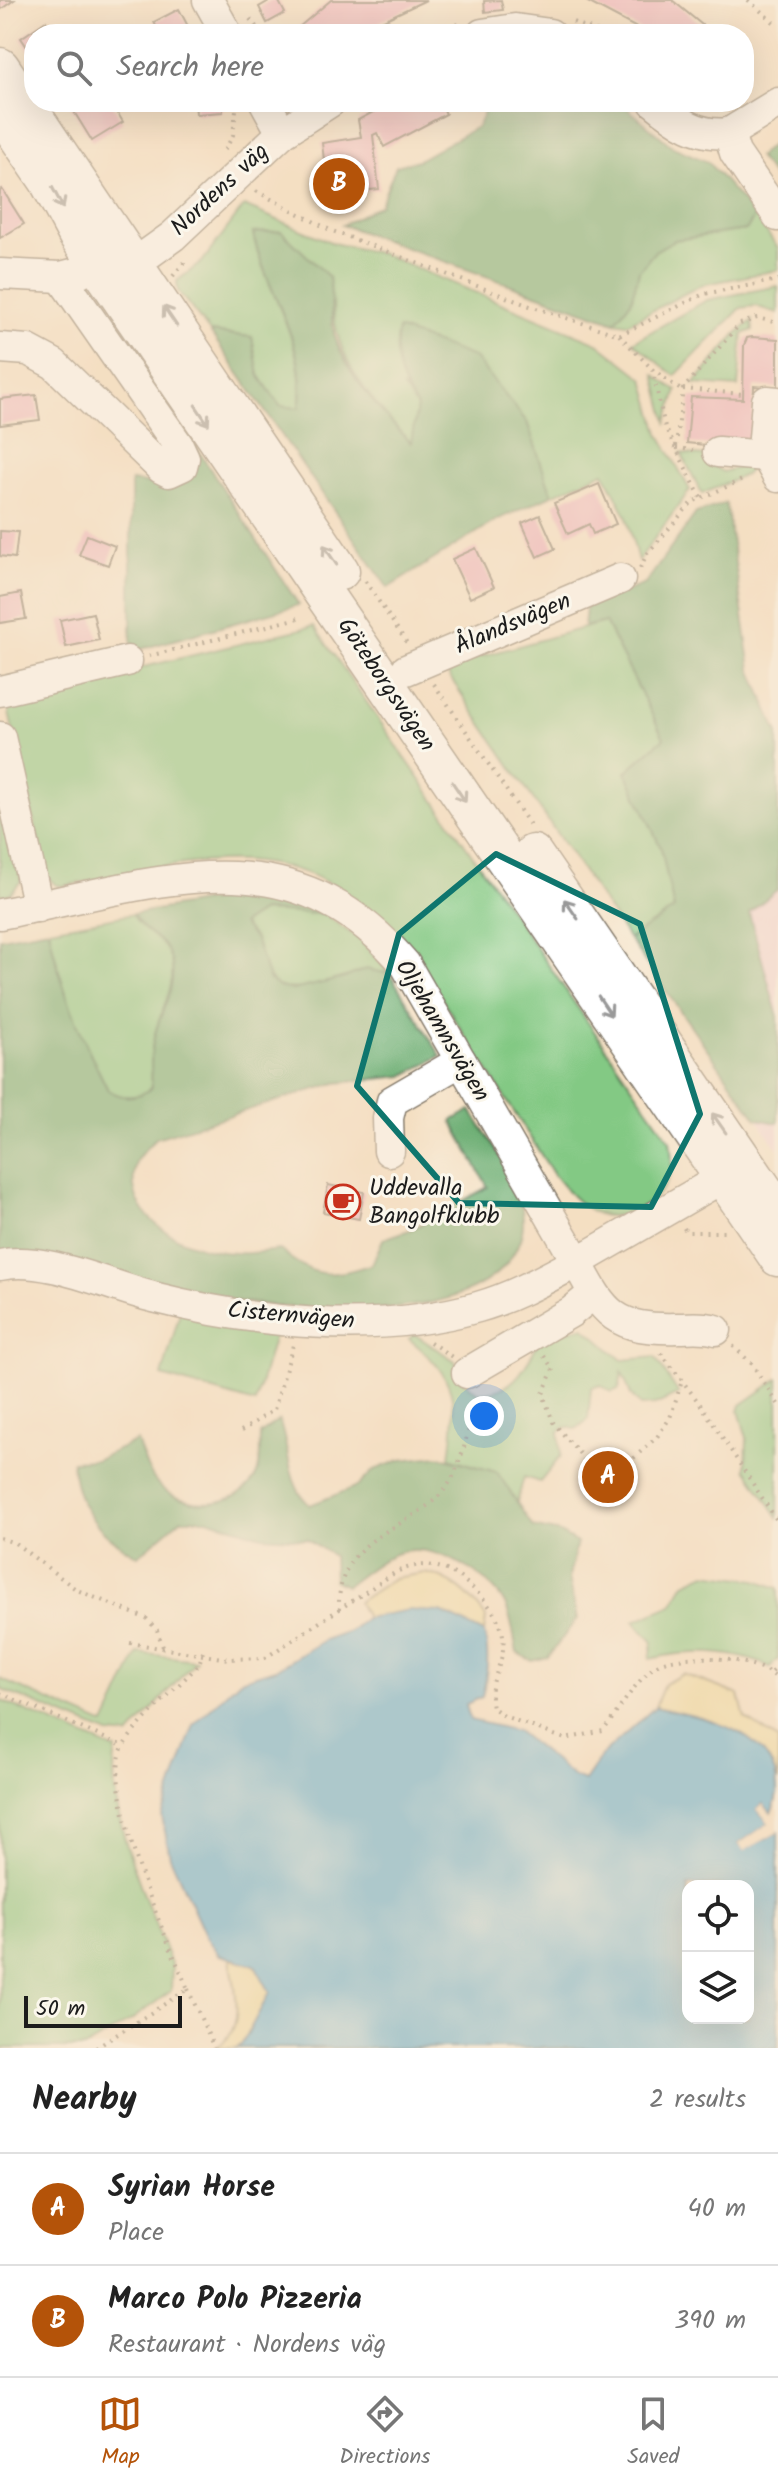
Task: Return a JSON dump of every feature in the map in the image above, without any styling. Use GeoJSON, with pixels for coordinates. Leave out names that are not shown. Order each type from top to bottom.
{"type":"FeatureCollection","features":[{"type":"Feature","properties":{"kind":"main road","name":"Göteborgsvägen"},"geometry":{"type":"LineString","coordinates":[[0,67],[24,107]]}},
{"type":"Feature","properties":{"kind":"main road","name":"Göteborgsvägen"},"geometry":{"type":"LineString","coordinates":[[0,110],[48,180],[116,262],[406,670],[734,1171],[778,1257]]}},
{"type":"Feature","properties":{"kind":"main road","name":"Göteborgsvägen"},"geometry":{"type":"LineString","coordinates":[[27,112],[116,262],[734,1171],[778,1211]]}},
{"type":"Feature","properties":{"kind":"street"},"geometry":{"type":"LineString","coordinates":[[208,0],[221,24]]}},
{"type":"Feature","properties":{"kind":"street"},"geometry":{"type":"LineString","coordinates":[[667,112],[684,125],[703,133],[729,133],[778,103]]}},
{"type":"Feature","properties":{"kind":"street"},"geometry":{"type":"LineString","coordinates":[[270,112],[282,133]]}},
{"type":"Feature","properties":{"kind":"street","name":"Nordens väg"},"geometry":{"type":"LineString","coordinates":[[61,277],[116,262],[200,188],[315,112]]}},
{"type":"Feature","properties":{"kind":"street"},"geometry":{"type":"LineString","coordinates":[[729,133],[735,153],[778,216]]}},
{"type":"Feature","properties":{"kind":"street"},"geometry":{"type":"LineString","coordinates":[[0,274],[61,277],[178,445],[184,458],[182,466],[169,472],[161,468],[47,360],[28,350],[0,348]]}},
{"type":"Feature","properties":{"kind":"street"},"geometry":{"type":"LineString","coordinates":[[705,451],[772,466],[767,401],[778,402]]}},
{"type":"Feature","properties":{"kind":"street","name":"Ålandsvägen"},"geometry":{"type":"LineString","coordinates":[[406,670],[620,579]]}},
{"type":"Feature","properties":{"kind":"street"},"geometry":{"type":"LineString","coordinates":[[0,691],[127,661]]}},
{"type":"Feature","properties":{"kind":"street"},"geometry":{"type":"LineString","coordinates":[[0,737],[38,907]]}},
{"type":"Feature","properties":{"kind":"street","name":"Oljehamnsvägen"},"geometry":{"type":"LineString","coordinates":[[0,914],[216,875],[292,884],[351,915],[387,944],[405,964],[593,1294]]}},
{"type":"Feature","properties":{"kind":"street"},"geometry":{"type":"LineString","coordinates":[[389,1151],[388,1118],[392,1101],[461,1061]]}},
{"type":"Feature","properties":{"kind":"street"},"geometry":{"type":"LineString","coordinates":[[577,1262],[734,1171]]}},
{"type":"Feature","properties":{"kind":"street","name":"Cisternvägen"},"geometry":{"type":"LineString","coordinates":[[0,1265],[16,1262],[39,1264],[182,1304],[301,1320],[373,1322],[448,1314],[502,1299],[577,1262]]}},
{"type":"Feature","properties":{"kind":"street"},"geometry":{"type":"LineString","coordinates":[[467,1373],[571,1312],[593,1294],[612,1318],[641,1326],[701,1326],[716,1330]]}},
{"type":"Feature","properties":{"kind":"path"},"geometry":{"type":"LineString","coordinates":[[748,0],[778,26]]}},
{"type":"Feature","properties":{"kind":"path"},"geometry":{"type":"LineString","coordinates":[[200,188],[233,135],[236,112]]}},
{"type":"Feature","properties":{"kind":"path"},"geometry":{"type":"LineString","coordinates":[[249,182],[256,192],[330,230],[527,305],[619,335],[652,369],[682,390],[743,394]]}},
{"type":"Feature","properties":{"kind":"path"},"geometry":{"type":"LineString","coordinates":[[619,335],[704,294],[778,280]]}},
{"type":"Feature","properties":{"kind":"path"},"geometry":{"type":"LineString","coordinates":[[676,448],[682,390],[740,324],[757,318],[778,323]]}},
{"type":"Feature","properties":{"kind":"path"},"geometry":{"type":"LineString","coordinates":[[652,369],[665,427],[701,498]]}},
{"type":"Feature","properties":{"kind":"path"},"geometry":{"type":"LineString","coordinates":[[676,448],[705,451]]}},
{"type":"Feature","properties":{"kind":"path"},"geometry":{"type":"LineString","coordinates":[[620,579],[632,576],[686,509],[701,498],[772,466]]}},
{"type":"Feature","properties":{"kind":"path"},"geometry":{"type":"LineString","coordinates":[[127,661],[313,612]]}},
{"type":"Feature","properties":{"kind":"path"},"geometry":{"type":"LineString","coordinates":[[241,1431],[274,1410],[301,1320]]}},
{"type":"Feature","properties":{"kind":"path"},"geometry":{"type":"LineString","coordinates":[[641,1326],[778,1522]]}},
{"type":"Feature","properties":{"kind":"path"},"geometry":{"type":"LineString","coordinates":[[716,1330],[752,1364],[778,1404]]}},
{"type":"Feature","properties":{"kind":"path"},"geometry":{"type":"LineString","coordinates":[[530,1335],[553,1369],[543,1394],[553,1422],[605,1484],[657,1437],[670,1418],[682,1381]]}},
{"type":"Feature","properties":{"kind":"path"},"geometry":{"type":"LineString","coordinates":[[339,1610],[341,1583],[363,1550],[449,1483],[479,1390],[467,1373]]}},
{"type":"Feature","properties":{"kind":"path"},"geometry":{"type":"LineString","coordinates":[[0,1538],[15,1543],[77,1590],[147,1619],[157,1630],[163,1647]]}},
{"type":"Feature","properties":{"kind":"path"},"geometry":{"type":"LineString","coordinates":[[130,1643],[245,1661],[265,1658],[396,1572],[415,1565],[441,1567],[485,1598],[496,1615],[504,1637],[500,1666],[489,1692],[492,1707],[504,1716],[565,1739],[603,1731],[655,1666],[672,1657],[749,1662],[772,1672],[778,1680]]}},
{"type":"Feature","properties":{"kind":"path"},"geometry":{"type":"LineString","coordinates":[[203,1652],[199,1664],[123,1746],[117,1772],[126,1823],[188,1989],[214,2048]]}},
{"type":"Feature","properties":{"kind":"path"},"geometry":{"type":"LineString","coordinates":[[772,1672],[778,1666]]}},
{"type":"Feature","properties":{"kind":"path"},"geometry":{"type":"LineString","coordinates":[[0,1693],[123,1746]]}},
{"type":"Feature","properties":{"kind":"path"},"geometry":{"type":"LineString","coordinates":[[96,2048],[188,1989]]}},
{"type":"Feature","properties":{"kind":"highlighted area"},"geometry":{"type":"Polygon","coordinates":[[[496,854],[640,924],[700,1114],[651,1207],[459,1203],[357,1086],[399,934],[496,854]]]}},
{"type":"Feature","properties":{"kind":"shaded area"},"geometry":{"type":"Polygon","coordinates":[[[778,889],[778,1017],[749,913],[778,889]]]}},
{"type":"Feature","properties":{"kind":"shaded area"},"geometry":{"type":"Polygon","coordinates":[[[757,1119],[778,1123],[778,1149],[757,1119]]]}},
{"type":"Feature","properties":{"kind":"green space"},"geometry":{"type":"Polygon","coordinates":[[[484,112],[632,112],[673,147],[708,162],[755,216],[746,230],[674,240],[655,251],[639,271],[631,301],[615,322],[342,225],[380,205],[396,166],[418,160],[478,126],[484,112]]]}},
{"type":"Feature","properties":{"kind":"green space"},"geometry":{"type":"Polygon","coordinates":[[[778,139],[778,183],[758,157],[778,139]]]}},
{"type":"Feature","properties":{"kind":"green space"},"geometry":{"type":"Polygon","coordinates":[[[244,206],[333,243],[382,254],[598,343],[644,379],[659,433],[690,490],[638,561],[626,515],[604,472],[552,495],[527,422],[403,388],[417,407],[412,444],[358,380],[340,343],[333,302],[253,234],[298,362],[299,409],[280,407],[259,375],[252,337],[210,332],[178,291],[177,281],[202,262],[244,206]]]}},
{"type":"Feature","properties":{"kind":"green space"},"geometry":{"type":"Polygon","coordinates":[[[755,216],[778,248],[778,270],[701,285],[627,324],[615,322],[631,301],[639,271],[655,251],[674,240],[746,230],[755,216]]]}},
{"type":"Feature","properties":{"kind":"green space"},"geometry":{"type":"Polygon","coordinates":[[[281,231],[329,277],[333,328],[344,358],[376,405],[411,443],[417,407],[398,370],[398,329],[474,357],[527,422],[552,495],[497,520],[388,588],[210,332],[252,337],[259,375],[280,406],[299,408],[301,385],[293,341],[253,233],[281,231]]]}},
{"type":"Feature","properties":{"kind":"green space"},"geometry":{"type":"Polygon","coordinates":[[[778,286],[778,314],[756,306],[741,308],[675,376],[633,342],[707,300],[778,286]]]}},
{"type":"Feature","properties":{"kind":"green space"},"geometry":{"type":"Polygon","coordinates":[[[85,291],[96,294],[299,605],[131,652],[131,481],[173,487],[189,479],[192,469],[85,291]]]}},
{"type":"Feature","properties":{"kind":"green space"},"geometry":{"type":"Polygon","coordinates":[[[752,321],[753,330],[743,334],[738,387],[694,384],[736,334],[752,321]]]}},
{"type":"Feature","properties":{"kind":"green space"},"geometry":{"type":"Polygon","coordinates":[[[655,375],[677,391],[667,422],[655,375]]]}},
{"type":"Feature","properties":{"kind":"green space"},"geometry":{"type":"Polygon","coordinates":[[[681,453],[712,457],[715,467],[723,472],[757,461],[745,475],[702,494],[681,453]]]}},
{"type":"Feature","properties":{"kind":"green space"},"geometry":{"type":"Polygon","coordinates":[[[726,503],[751,669],[778,734],[778,889],[749,913],[778,1017],[778,1123],[757,1119],[629,939],[674,909],[661,848],[626,772],[664,738],[605,622],[584,627],[586,607],[645,584],[696,513],[726,503]]]}},
{"type":"Feature","properties":{"kind":"green space"},"geometry":{"type":"Polygon","coordinates":[[[605,622],[664,738],[626,772],[661,848],[674,909],[629,939],[443,667],[605,622]]]}},
{"type":"Feature","properties":{"kind":"green space"},"geometry":{"type":"Polygon","coordinates":[[[314,626],[670,1141],[672,1168],[667,1182],[641,1208],[618,1216],[607,1216],[590,1210],[573,1197],[554,1175],[427,977],[404,947],[380,920],[352,897],[321,879],[285,867],[243,861],[176,865],[63,886],[56,885],[47,877],[9,713],[10,704],[19,697],[314,626]]]}},
{"type":"Feature","properties":{"kind":"green space"},"geometry":{"type":"Polygon","coordinates":[[[0,783],[21,881],[11,893],[0,897],[0,783]]]}},
{"type":"Feature","properties":{"kind":"green space"},"geometry":{"type":"Polygon","coordinates":[[[240,895],[290,901],[324,914],[262,911],[242,924],[255,939],[269,979],[279,987],[293,990],[344,978],[366,969],[390,974],[441,1056],[403,1076],[336,1083],[156,1138],[136,1162],[134,1183],[138,1201],[162,1229],[198,1247],[237,1253],[280,1250],[303,1266],[323,1273],[358,1269],[372,1264],[383,1239],[412,1229],[488,1187],[452,1121],[471,1110],[511,1176],[521,1204],[523,1224],[519,1242],[507,1263],[466,1292],[409,1306],[340,1310],[264,1304],[187,1293],[0,1254],[0,938],[49,929],[72,1011],[108,1090],[119,1095],[136,1096],[152,1087],[153,1044],[170,990],[172,970],[168,952],[133,914],[240,895]]]}},
{"type":"Feature","properties":{"kind":"green space"},"geometry":{"type":"Polygon","coordinates":[[[262,911],[324,914],[360,940],[390,974],[360,973],[308,987],[280,987],[266,973],[253,939],[242,924],[262,911]]]}},
{"type":"Feature","properties":{"kind":"green space"},"geometry":{"type":"Polygon","coordinates":[[[133,914],[168,952],[172,980],[153,1044],[152,1087],[130,1096],[108,1090],[98,1070],[65,992],[49,929],[133,914]]]}},
{"type":"Feature","properties":{"kind":"green space"},"geometry":{"type":"Polygon","coordinates":[[[185,1294],[282,1307],[255,1403],[162,1376],[185,1294]]]}},
{"type":"Feature","properties":{"kind":"green space"},"geometry":{"type":"Polygon","coordinates":[[[584,1327],[622,1360],[655,1357],[679,1394],[655,1405],[641,1406],[631,1395],[622,1372],[619,1389],[611,1392],[601,1385],[591,1388],[588,1420],[576,1429],[566,1427],[559,1432],[561,1456],[540,1482],[524,1477],[517,1502],[496,1472],[450,1458],[453,1405],[450,1391],[437,1366],[409,1339],[414,1334],[455,1361],[460,1378],[478,1393],[491,1392],[511,1383],[542,1336],[584,1327]]]}},
{"type":"Feature","properties":{"kind":"green space"},"geometry":{"type":"Polygon","coordinates":[[[778,1379],[778,1517],[746,1469],[747,1438],[739,1411],[741,1405],[778,1379]]]}},
{"type":"Feature","properties":{"kind":"green space"},"geometry":{"type":"Polygon","coordinates":[[[279,1420],[297,1488],[310,1505],[358,1486],[374,1470],[400,1460],[438,1456],[497,1472],[533,1527],[560,1533],[577,1543],[569,1577],[577,1619],[548,1657],[532,1661],[517,1653],[509,1616],[498,1593],[475,1573],[447,1557],[418,1550],[397,1553],[346,1586],[334,1580],[333,1556],[307,1539],[262,1536],[207,1519],[181,1519],[138,1556],[101,1529],[78,1492],[72,1461],[95,1460],[137,1441],[152,1476],[170,1493],[196,1502],[224,1500],[248,1487],[256,1476],[260,1461],[260,1434],[279,1420]]]}},
{"type":"Feature","properties":{"kind":"green space"},"geometry":{"type":"Polygon","coordinates":[[[706,1573],[756,1580],[778,1588],[778,1659],[770,1667],[741,1657],[710,1653],[650,1659],[653,1642],[634,1621],[672,1605],[685,1583],[706,1573]]]}},
{"type":"Feature","properties":{"kind":"green space"},"geometry":{"type":"Polygon","coordinates":[[[138,1653],[196,1660],[129,1736],[109,1734],[0,1689],[0,1679],[105,1725],[138,1653]]]}},
{"type":"Feature","properties":{"kind":"green space"},"geometry":{"type":"Polygon","coordinates":[[[0,1700],[116,1750],[114,1776],[123,1831],[172,1967],[171,1991],[130,2021],[84,2048],[0,2048],[0,1700]]]}},
{"type":"Feature","properties":{"kind":"sand"},"geometry":{"type":"Polygon","coordinates":[[[425,1573],[452,1583],[473,1601],[486,1617],[484,1633],[441,1612],[366,1618],[358,1602],[394,1578],[425,1573]]]}},
{"type":"Feature","properties":{"kind":"sand"},"geometry":{"type":"Polygon","coordinates":[[[683,1674],[739,1695],[745,1718],[778,1740],[778,1781],[772,1765],[703,1719],[655,1707],[664,1684],[683,1674]]]}},
{"type":"Feature","properties":{"kind":"sand"},"geometry":{"type":"Polygon","coordinates":[[[230,1959],[255,1965],[271,1992],[242,2044],[236,2048],[214,2048],[232,2032],[235,2021],[237,2008],[230,1959]]]}},
{"type":"Feature","properties":{"kind":"water"},"geometry":{"type":"Polygon","coordinates":[[[409,1610],[441,1612],[484,1633],[487,1656],[485,1682],[482,1697],[466,1704],[470,1720],[517,1731],[574,1777],[584,1781],[602,1755],[655,1707],[724,1726],[755,1744],[767,1757],[775,1773],[776,1799],[771,1813],[763,1804],[757,1809],[769,1823],[739,1844],[744,1850],[778,1832],[778,2048],[236,2048],[242,2044],[270,1992],[255,1965],[219,1955],[206,1937],[170,1857],[162,1816],[194,1724],[240,1680],[278,1668],[324,1640],[349,1631],[366,1618],[409,1610]]]}},
{"type":"Feature","properties":{"kind":"pier"},"geometry":{"type":"Polygon","coordinates":[[[763,1804],[773,1817],[769,1817],[773,1825],[745,1845],[775,1827],[778,1832],[744,1851],[739,1844],[769,1823],[757,1809],[763,1804]]]}},
{"type":"Feature","properties":{"kind":"building"},"geometry":{"type":"Polygon","coordinates":[[[0,0],[14,0],[0,10],[0,0]]]}},
{"type":"Feature","properties":{"kind":"building"},"geometry":{"type":"Polygon","coordinates":[[[271,0],[278,0],[285,13],[267,23],[259,7],[271,0]]]}},
{"type":"Feature","properties":{"kind":"building"},"geometry":{"type":"Polygon","coordinates":[[[331,0],[426,0],[375,24],[303,24],[331,0]]]}},
{"type":"Feature","properties":{"kind":"building"},"geometry":{"type":"Polygon","coordinates":[[[501,0],[503,10],[485,12],[484,1],[501,0]]]}},
{"type":"Feature","properties":{"kind":"building"},"geometry":{"type":"Polygon","coordinates":[[[584,0],[672,0],[701,24],[629,24],[584,0]]]}},
{"type":"Feature","properties":{"kind":"building"},"geometry":{"type":"Polygon","coordinates":[[[179,9],[187,24],[155,24],[179,9]]]}},
{"type":"Feature","properties":{"kind":"building"},"geometry":{"type":"Polygon","coordinates":[[[74,112],[117,112],[123,122],[92,141],[74,112]]]}},
{"type":"Feature","properties":{"kind":"building"},"geometry":{"type":"Polygon","coordinates":[[[373,112],[446,114],[384,147],[377,133],[373,135],[379,189],[328,194],[322,143],[361,137],[358,120],[373,112]]]}},
{"type":"Feature","properties":{"kind":"building"},"geometry":{"type":"Polygon","coordinates":[[[2,189],[24,224],[0,238],[0,191],[2,189]]]}},
{"type":"Feature","properties":{"kind":"building"},"geometry":{"type":"Polygon","coordinates":[[[747,338],[778,339],[778,388],[754,386],[752,440],[744,449],[687,443],[691,397],[743,399],[744,345],[747,338]]]}},
{"type":"Feature","properties":{"kind":"building"},"geometry":{"type":"Polygon","coordinates":[[[36,395],[40,420],[0,425],[0,399],[36,395]]]}},
{"type":"Feature","properties":{"kind":"building"},"geometry":{"type":"Polygon","coordinates":[[[599,484],[616,524],[593,534],[589,524],[568,534],[554,503],[599,484]]]}},
{"type":"Feature","properties":{"kind":"building"},"geometry":{"type":"Polygon","coordinates":[[[540,515],[555,549],[537,557],[522,523],[540,515]]]}},
{"type":"Feature","properties":{"kind":"building"},"geometry":{"type":"Polygon","coordinates":[[[0,531],[18,532],[15,558],[0,556],[0,531]]]}},
{"type":"Feature","properties":{"kind":"building"},"geometry":{"type":"Polygon","coordinates":[[[87,535],[115,546],[108,565],[79,555],[87,535]]]}},
{"type":"Feature","properties":{"kind":"building"},"geometry":{"type":"Polygon","coordinates":[[[476,548],[494,587],[470,598],[452,559],[476,548]]]}},
{"type":"Feature","properties":{"kind":"building"},"geometry":{"type":"Polygon","coordinates":[[[21,593],[26,619],[0,623],[0,597],[21,593]]]}},
{"type":"Feature","properties":{"kind":"building"},"geometry":{"type":"Polygon","coordinates":[[[93,613],[99,640],[66,647],[60,620],[93,613]]]}},
{"type":"Feature","properties":{"kind":"building"},"geometry":{"type":"Polygon","coordinates":[[[328,1185],[364,1192],[359,1219],[323,1212],[328,1185]]]}},
{"type":"Feature","properties":{"kind":"place","name":"Marco Polo Pizzeria"},"geometry":{"type":"Point","coordinates":[339,184]}},
{"type":"Feature","properties":{"kind":"place","name":"Uddevalla Bangolfklubb"},"geometry":{"type":"Point","coordinates":[343,1202]}},
{"type":"Feature","properties":{"kind":"place","name":"Syrian Horse"},"geometry":{"type":"Point","coordinates":[608,1477]}}]}
